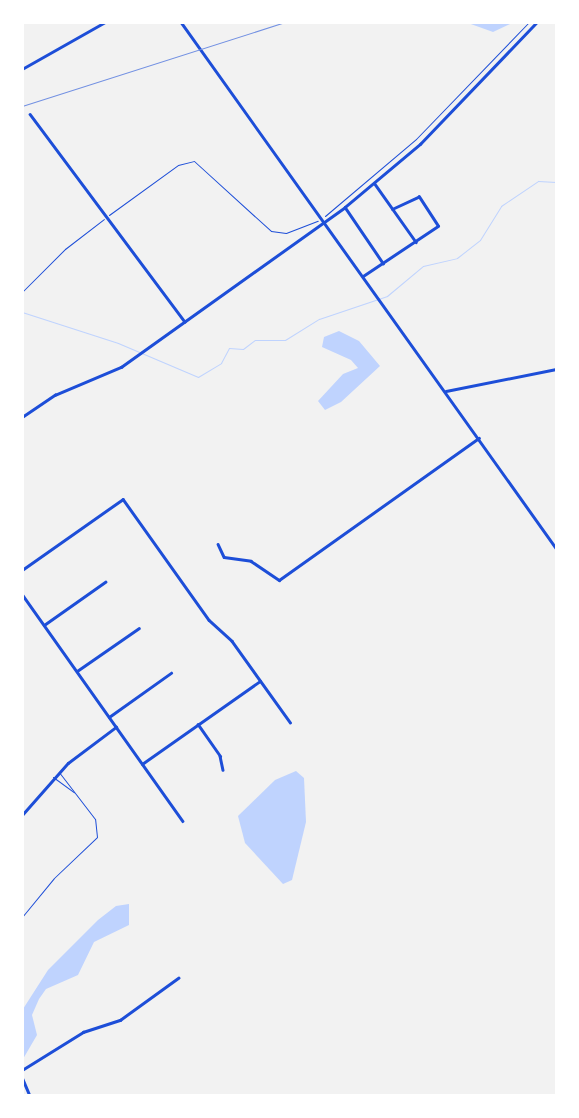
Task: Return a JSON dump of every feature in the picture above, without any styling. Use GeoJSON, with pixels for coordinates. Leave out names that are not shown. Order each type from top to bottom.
{"type":"FeatureCollection","features":[{"type":"Feature","properties":{"kind":"street"},"geometry":{"type":"LineString","coordinates":[[22,69],[106,22]]}},
{"type":"Feature","properties":{"kind":"street"},"geometry":{"type":"LineString","coordinates":[[181,22],[446,391],[556,548]]}},
{"type":"Feature","properties":{"kind":"street"},"geometry":{"type":"LineString","coordinates":[[22,417],[54,395],[105,376],[134,358],[325,222],[375,184],[537,22]]}},
{"type":"Feature","properties":{"kind":"street"},"geometry":{"type":"LineString","coordinates":[[30,114],[185,322]]}},
{"type":"Feature","properties":{"kind":"street"},"geometry":{"type":"LineString","coordinates":[[375,184],[416,242]]}},
{"type":"Feature","properties":{"kind":"street"},"geometry":{"type":"LineString","coordinates":[[363,276],[438,226],[422,199],[414,198],[393,209]]}},
{"type":"Feature","properties":{"kind":"street"},"geometry":{"type":"LineString","coordinates":[[345,207],[383,262]]}},
{"type":"Feature","properties":{"kind":"street"},"geometry":{"type":"LineString","coordinates":[[446,391],[556,369]]}},
{"type":"Feature","properties":{"kind":"street"},"geometry":{"type":"LineString","coordinates":[[218,544],[224,557],[251,561],[279,580],[479,438]]}},
{"type":"Feature","properties":{"kind":"street"},"geometry":{"type":"LineString","coordinates":[[22,570],[123,499],[209,620],[232,641],[290,722]]}},
{"type":"Feature","properties":{"kind":"street"},"geometry":{"type":"LineString","coordinates":[[44,625],[105,582]]}},
{"type":"Feature","properties":{"kind":"street"},"geometry":{"type":"LineString","coordinates":[[22,594],[183,821]]}},
{"type":"Feature","properties":{"kind":"street"},"geometry":{"type":"LineString","coordinates":[[77,671],[139,628]]}},
{"type":"Feature","properties":{"kind":"street"},"geometry":{"type":"LineString","coordinates":[[109,716],[171,673]]}},
{"type":"Feature","properties":{"kind":"street"},"geometry":{"type":"LineString","coordinates":[[142,764],[260,681]]}},
{"type":"Feature","properties":{"kind":"street"},"geometry":{"type":"LineString","coordinates":[[198,724],[220,756],[223,770]]}},
{"type":"Feature","properties":{"kind":"street"},"geometry":{"type":"LineString","coordinates":[[22,815],[58,772],[116,727]]}},
{"type":"Feature","properties":{"kind":"street"},"geometry":{"type":"LineString","coordinates":[[22,1070],[83,1032],[120,1020],[178,978]]}},
{"type":"Feature","properties":{"kind":"street"},"geometry":{"type":"LineString","coordinates":[[22,1078],[30,1096]]}},
{"type":"Feature","properties":{"kind":"lane"},"geometry":{"type":"LineString","coordinates":[[22,917],[54,878],[97,837],[95,819],[58,772]]}},
{"type":"Feature","properties":{"kind":"lane"},"geometry":{"type":"LineString","coordinates":[[53,777],[74,792]]}},
{"type":"Feature","properties":{"kind":"path"},"geometry":{"type":"LineString","coordinates":[[22,292],[65,249],[106,217],[178,165],[194,161],[271,231],[292,232],[322,218],[416,138],[530,22]]}},
{"type":"Feature","properties":{"kind":"water"},"geometry":{"type":"Polygon","coordinates":[[[468,23],[512,23],[493,32],[468,23]]]}},
{"type":"Feature","properties":{"kind":"water"},"geometry":{"type":"Polygon","coordinates":[[[339,331],[359,341],[380,366],[341,402],[325,410],[318,401],[343,374],[358,368],[351,360],[322,347],[324,337],[339,331]]]}},
{"type":"Feature","properties":{"kind":"water"},"geometry":{"type":"Polygon","coordinates":[[[296,771],[304,778],[306,822],[292,880],[283,884],[245,843],[238,816],[275,780],[296,771]]]}},
{"type":"Feature","properties":{"kind":"water"},"geometry":{"type":"Polygon","coordinates":[[[129,904],[129,925],[94,942],[78,975],[46,989],[39,999],[32,1015],[37,1035],[23,1059],[23,1009],[48,970],[98,920],[116,906],[129,904]]]}},
{"type":"Feature","properties":{"kind":"waterway"},"geometry":{"type":"LineString","coordinates":[[22,312],[118,343],[198,377],[221,363],[229,348],[243,349],[255,340],[285,340],[319,319],[387,296],[423,266],[457,258],[480,240],[501,206],[538,181],[556,182]]}},
{"type":"Feature","properties":{"kind":"railway"},"geometry":{"type":"LineString","coordinates":[[22,106],[285,22]]}}]}
